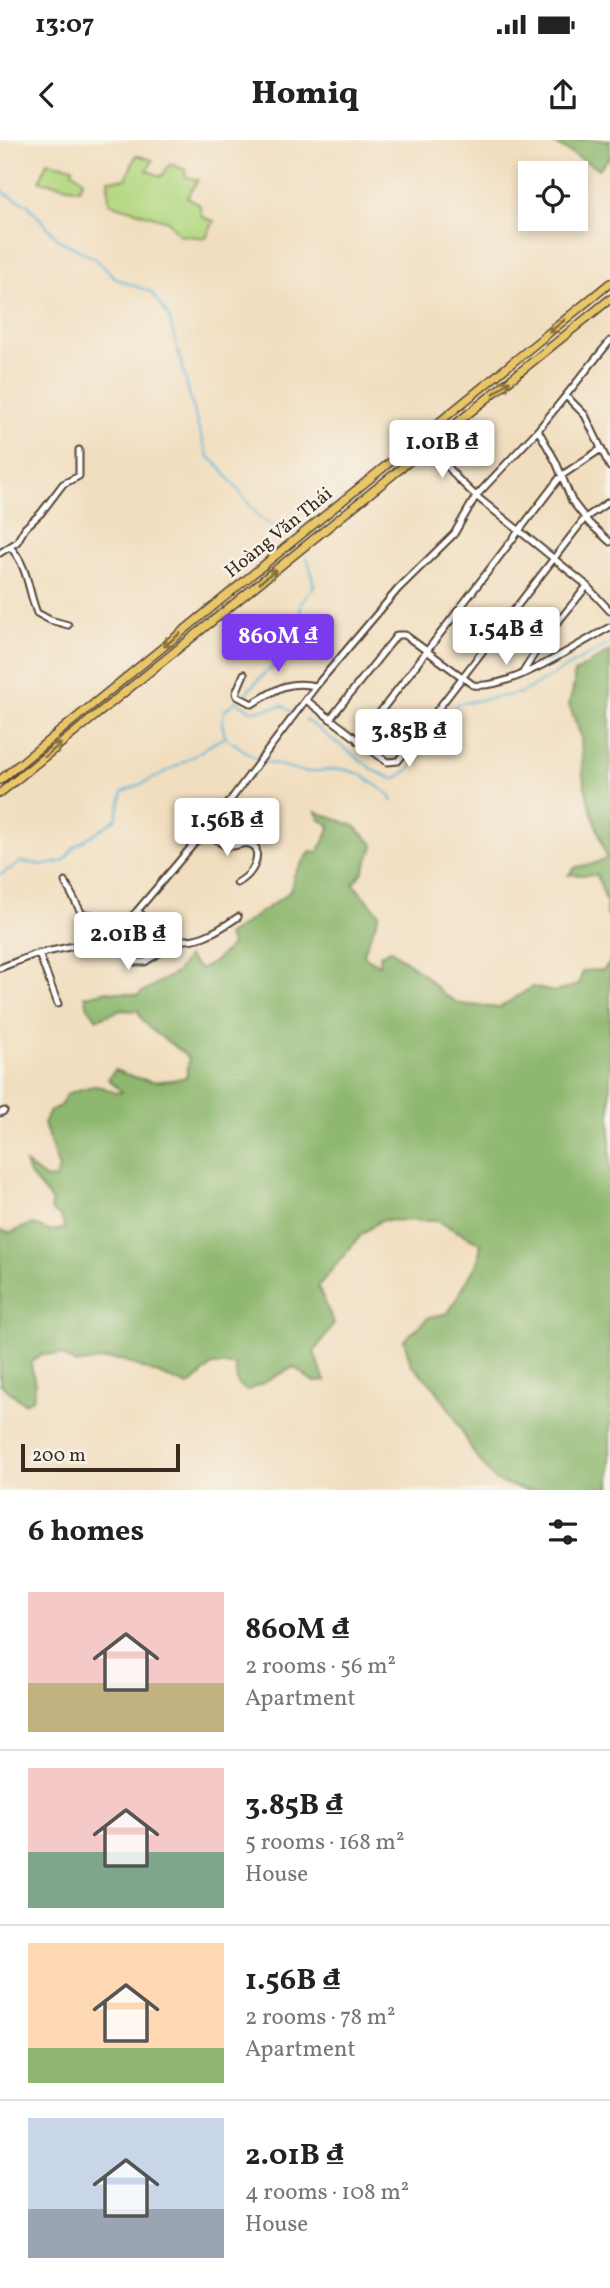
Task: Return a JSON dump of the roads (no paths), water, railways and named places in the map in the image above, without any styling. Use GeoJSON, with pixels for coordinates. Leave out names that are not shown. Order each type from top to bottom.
{"type":"FeatureCollection","features":[{"type":"Feature","properties":{"kind":"main road","name":"Hoàng Văn Thái"},"geometry":{"type":"LineString","coordinates":[[0,780],[610,283]]}},
{"type":"Feature","properties":{"kind":"main road","name":"Hoàng Văn Thái"},"geometry":{"type":"LineString","coordinates":[[0,793],[610,299]]}},
{"type":"Feature","properties":{"kind":"main road"},"geometry":{"type":"LineString","coordinates":[[424,436],[432,445]]}},
{"type":"Feature","properties":{"kind":"street"},"geometry":{"type":"LineString","coordinates":[[0,968],[12,961],[96,941],[111,934],[137,911],[206,829],[316,686],[398,589],[454,534],[476,496],[538,430],[610,341]]}},
{"type":"Feature","properties":{"kind":"street"},"geometry":{"type":"LineString","coordinates":[[566,396],[585,415],[610,467]]}},
{"type":"Feature","properties":{"kind":"street"},"geometry":{"type":"LineString","coordinates":[[538,430],[572,501],[610,542]]}},
{"type":"Feature","properties":{"kind":"street"},"geometry":{"type":"LineString","coordinates":[[432,445],[457,478],[476,496],[586,586],[610,611]]}},
{"type":"Feature","properties":{"kind":"street"},"geometry":{"type":"LineString","coordinates":[[358,741],[561,476],[601,449]]}},
{"type":"Feature","properties":{"kind":"street"},"geometry":{"type":"LineString","coordinates":[[0,553],[19,538],[63,484],[79,476],[79,450]]}},
{"type":"Feature","properties":{"kind":"street"},"geometry":{"type":"LineString","coordinates":[[306,700],[387,762],[398,761],[585,518],[610,501]]}},
{"type":"Feature","properties":{"kind":"street"},"geometry":{"type":"LineString","coordinates":[[10,547],[17,554],[24,569],[37,613],[68,625]]}},
{"type":"Feature","properties":{"kind":"street"},"geometry":{"type":"LineString","coordinates":[[522,674],[541,643],[586,586]]}},
{"type":"Feature","properties":{"kind":"street"},"geometry":{"type":"LineString","coordinates":[[330,719],[394,636],[405,635],[461,677],[479,686],[515,678],[610,627]]}},
{"type":"Feature","properties":{"kind":"street"},"geometry":{"type":"LineString","coordinates":[[244,674],[236,693],[252,704],[280,687],[296,684],[316,686]]}},
{"type":"Feature","properties":{"kind":"street"},"geometry":{"type":"LineString","coordinates":[[206,829],[223,845],[234,846],[244,842],[252,843],[256,848],[256,860],[249,876],[237,883]]}},
{"type":"Feature","properties":{"kind":"street"},"geometry":{"type":"LineString","coordinates":[[65,882],[82,914],[99,915],[121,947],[135,961],[145,962],[161,953]]}},
{"type":"Feature","properties":{"kind":"street"},"geometry":{"type":"LineString","coordinates":[[137,911],[165,934],[186,939],[213,933],[238,917]]}},
{"type":"Feature","properties":{"kind":"street"},"geometry":{"type":"LineString","coordinates":[[39,954],[58,1004]]}},
{"type":"Feature","properties":{"kind":"waterway"},"geometry":{"type":"LineString","coordinates":[[0,187],[6,194],[28,205],[59,240],[94,258],[117,279],[151,292],[169,317],[208,456],[220,467],[261,519],[285,533]]}},
{"type":"Feature","properties":{"kind":"waterway"},"geometry":{"type":"LineString","coordinates":[[244,695],[265,673],[298,651],[301,603],[314,586],[306,558]]}},
{"type":"Feature","properties":{"kind":"waterway"},"geometry":{"type":"LineString","coordinates":[[305,719],[375,771],[393,779],[420,758],[457,704],[521,693],[610,643]]}},
{"type":"Feature","properties":{"kind":"waterway"},"geometry":{"type":"LineString","coordinates":[[258,760],[225,737],[222,723],[224,711],[236,701],[252,711],[283,706],[292,712]]}},
{"type":"Feature","properties":{"kind":"waterway"},"geometry":{"type":"LineString","coordinates":[[0,875],[21,862],[46,865],[64,861],[74,847],[116,819],[123,792],[166,772],[224,738]]}},
{"type":"Feature","properties":{"kind":"waterway"},"geometry":{"type":"LineString","coordinates":[[263,761],[305,772],[343,769],[360,774],[389,794],[393,801]]}}]}
